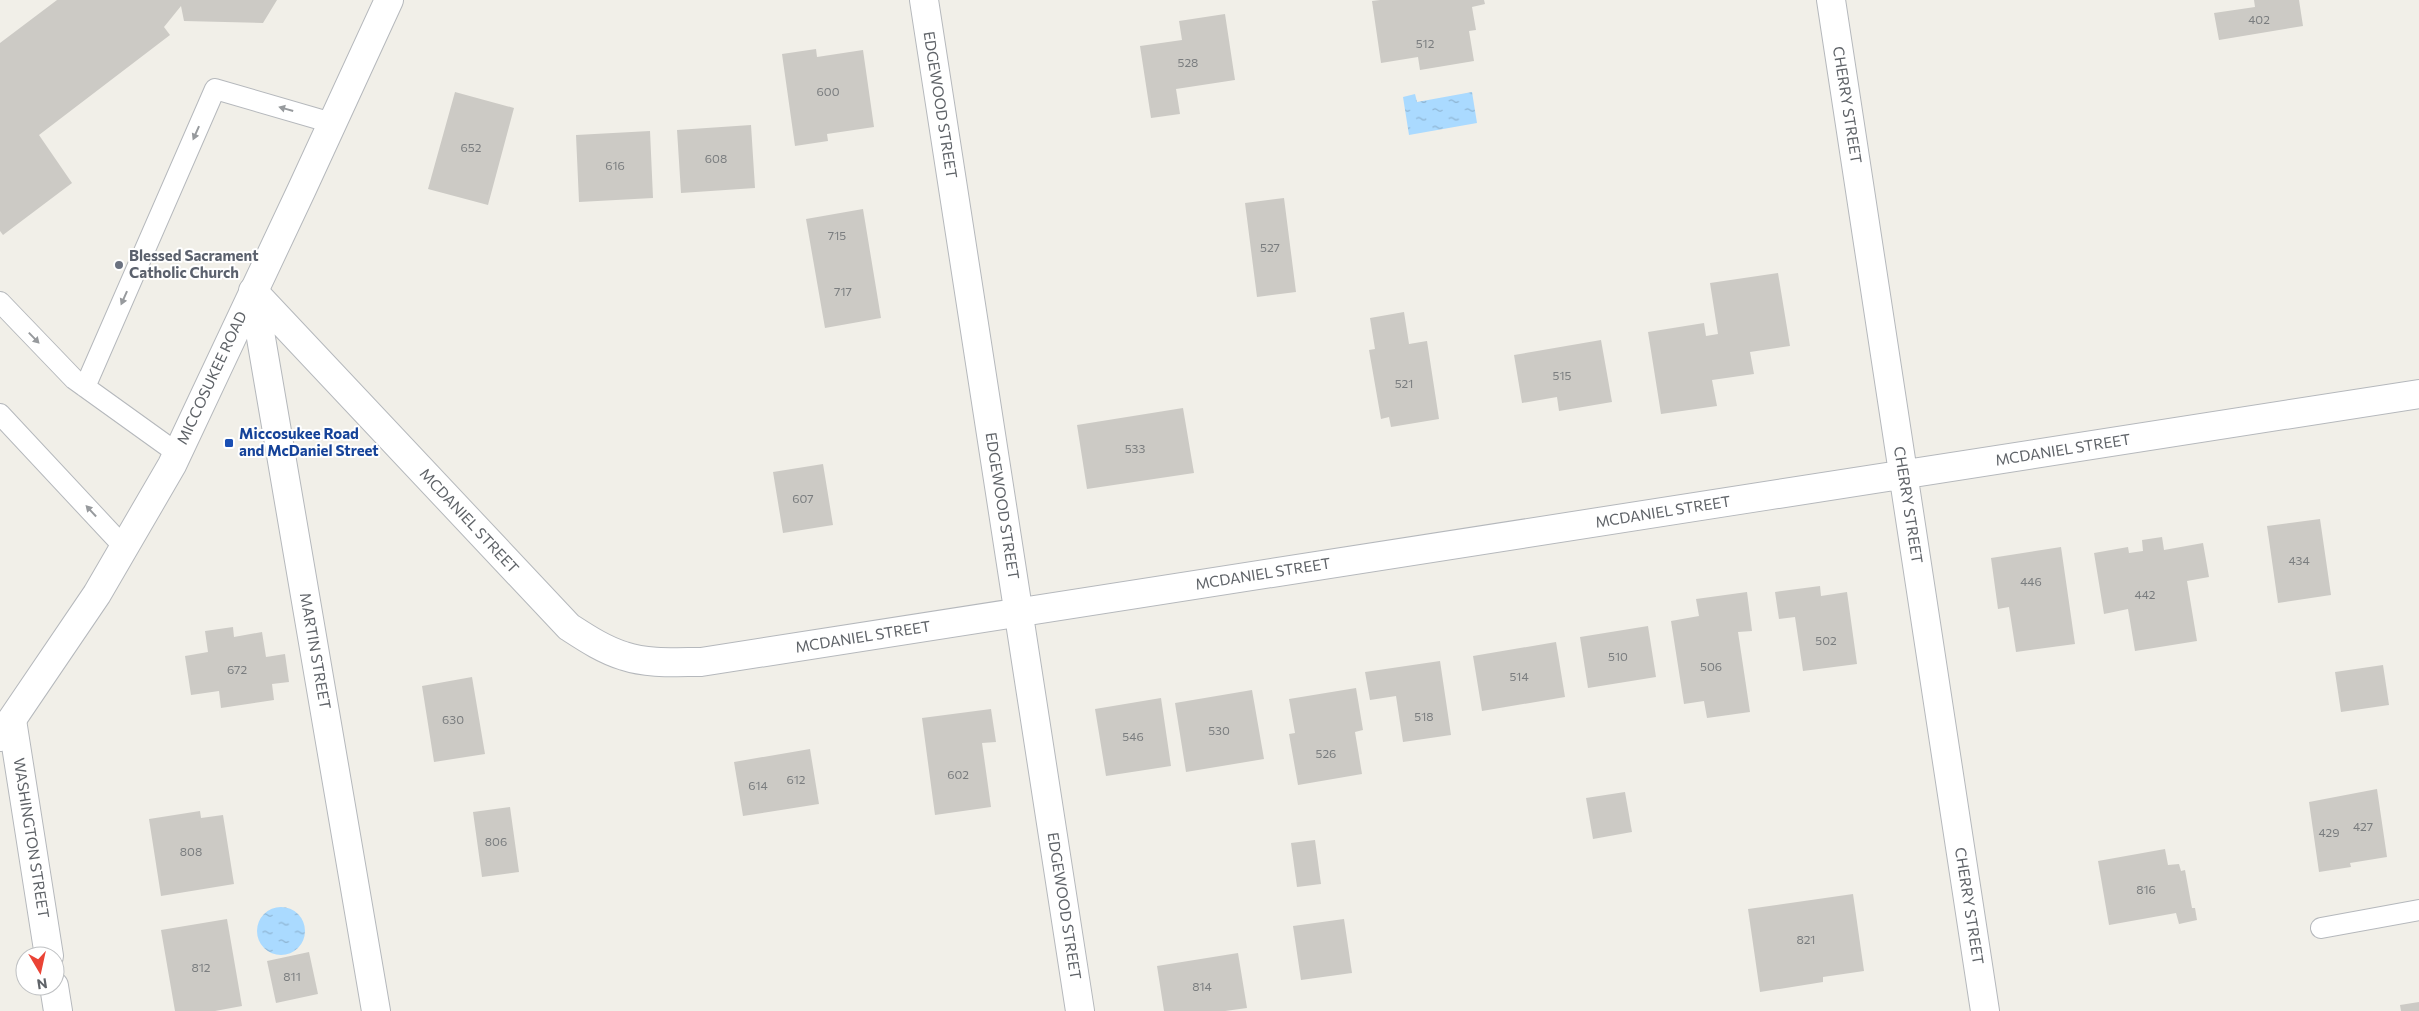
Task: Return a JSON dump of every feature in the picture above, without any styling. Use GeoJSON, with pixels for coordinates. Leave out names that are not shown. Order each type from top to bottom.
{"type":"FeatureCollection","features":[{"type":"Feature","properties":{"kind":"street","name":"MICCOSUKEE ROAD"},"geometry":{"type":"LineString","coordinates":[[6,729],[97,594],[178,453],[389,0]]}},
{"type":"Feature","properties":{"kind":"street","name":"EDGEWOOD STREET"},"geometry":{"type":"LineString","coordinates":[[924,0],[1080,1011]]}},
{"type":"Feature","properties":{"kind":"street","name":"CHERRY STREET"},"geometry":{"type":"LineString","coordinates":[[1832,0],[1985,1011]]}},
{"type":"Feature","properties":{"kind":"street","name":"MCDANIEL STREET"},"geometry":{"type":"LineString","coordinates":[[253,291],[569,627],[590,640],[624,656],[660,662],[701,662],[2419,394]]}},
{"type":"Feature","properties":{"kind":"street","name":"MARTIN STREET"},"geometry":{"type":"LineString","coordinates":[[253,291],[376,1011]]}},
{"type":"Feature","properties":{"kind":"street","name":"WASHINGTON STREET"},"geometry":{"type":"LineString","coordinates":[[6,729],[47,946]]}},
{"type":"Feature","properties":{"kind":"street"},"geometry":{"type":"LineString","coordinates":[[56,996],[58,1011]]}},
{"type":"Feature","properties":{"kind":"lane"},"geometry":{"type":"LineString","coordinates":[[85,387],[215,89],[332,123]]}},
{"type":"Feature","properties":{"kind":"lane"},"geometry":{"type":"LineString","coordinates":[[0,302],[74,379],[178,453]]}},
{"type":"Feature","properties":{"kind":"lane"},"geometry":{"type":"LineString","coordinates":[[4,426],[124,547]]}},
{"type":"Feature","properties":{"kind":"lane"},"geometry":{"type":"LineString","coordinates":[[2322,928],[2419,910]]}},
{"type":"Feature","properties":{"kind":"water"},"geometry":{"type":"Polygon","coordinates":[[[1472,92],[1477,123],[1409,135],[1403,97],[1415,94],[1417,102],[1472,92]]]}},
{"type":"Feature","properties":{"kind":"water"},"geometry":{"type":"Polygon","coordinates":[[[276,907],[286,907],[295,911],[301,917],[304,922],[304,940],[295,951],[286,955],[276,955],[267,951],[261,945],[257,936],[257,926],[261,917],[267,911],[276,907]]]}},
{"type":"Feature","properties":{"kind":"building"},"geometry":{"type":"Polygon","coordinates":[[[57,0],[277,0],[263,23],[184,21],[181,6],[164,27],[170,35],[39,135],[72,183],[3,235],[0,231],[0,43],[57,0]]]}},
{"type":"Feature","properties":{"kind":"building"},"geometry":{"type":"Polygon","coordinates":[[[1484,0],[1485,4],[1472,7],[1476,30],[1469,31],[1474,61],[1420,70],[1418,57],[1381,63],[1372,1],[1484,0]]]}},
{"type":"Feature","properties":{"kind":"building"},"geometry":{"type":"Polygon","coordinates":[[[2254,0],[2299,0],[2303,26],[2219,40],[2214,13],[2255,7],[2254,0]]]}},
{"type":"Feature","properties":{"kind":"building"},"geometry":{"type":"Polygon","coordinates":[[[1225,14],[1235,80],[1176,89],[1180,114],[1151,118],[1140,46],[1182,40],[1179,21],[1225,14]]]}},
{"type":"Feature","properties":{"kind":"building"},"geometry":{"type":"Polygon","coordinates":[[[816,49],[817,57],[863,50],[874,127],[827,134],[828,141],[795,146],[782,54],[816,49]]]}},
{"type":"Feature","properties":{"kind":"building"},"geometry":{"type":"Polygon","coordinates":[[[455,92],[514,108],[488,205],[428,189],[455,92]]]}},
{"type":"Feature","properties":{"kind":"building"},"geometry":{"type":"Polygon","coordinates":[[[751,125],[755,188],[681,193],[677,130],[751,125]]]}},
{"type":"Feature","properties":{"kind":"building"},"geometry":{"type":"Polygon","coordinates":[[[650,131],[653,198],[579,202],[576,135],[650,131]]]}},
{"type":"Feature","properties":{"kind":"building"},"geometry":{"type":"Polygon","coordinates":[[[1284,198],[1296,292],[1257,297],[1245,203],[1284,198]]]}},
{"type":"Feature","properties":{"kind":"building"},"geometry":{"type":"Polygon","coordinates":[[[863,209],[881,318],[825,328],[806,219],[863,209]]]}},
{"type":"Feature","properties":{"kind":"building"},"geometry":{"type":"Polygon","coordinates":[[[1778,273],[1790,346],[1750,352],[1754,374],[1712,380],[1717,406],[1661,414],[1648,332],[1704,323],[1706,336],[1718,334],[1710,283],[1778,273]]]}},
{"type":"Feature","properties":{"kind":"building"},"geometry":{"type":"Polygon","coordinates":[[[1404,312],[1409,344],[1427,341],[1439,419],[1391,427],[1389,417],[1381,419],[1369,350],[1375,349],[1370,318],[1404,312]]]}},
{"type":"Feature","properties":{"kind":"building"},"geometry":{"type":"Polygon","coordinates":[[[1601,340],[1612,402],[1559,411],[1557,397],[1522,403],[1514,355],[1601,340]]]}},
{"type":"Feature","properties":{"kind":"building"},"geometry":{"type":"Polygon","coordinates":[[[1183,408],[1194,473],[1087,489],[1077,425],[1183,408]]]}},
{"type":"Feature","properties":{"kind":"building"},"geometry":{"type":"Polygon","coordinates":[[[823,464],[833,525],[783,533],[773,472],[823,464]]]}},
{"type":"Feature","properties":{"kind":"building"},"geometry":{"type":"Polygon","coordinates":[[[2320,519],[2331,595],[2278,603],[2267,526],[2320,519]]]}},
{"type":"Feature","properties":{"kind":"building"},"geometry":{"type":"Polygon","coordinates":[[[2162,537],[2164,550],[2203,543],[2209,577],[2187,581],[2197,641],[2135,651],[2128,609],[2104,614],[2094,553],[2128,547],[2129,553],[2143,551],[2142,540],[2162,537]]]}},
{"type":"Feature","properties":{"kind":"building"},"geometry":{"type":"Polygon","coordinates":[[[2061,547],[2075,644],[2016,652],[2009,607],[1998,609],[1991,558],[2061,547]]]}},
{"type":"Feature","properties":{"kind":"building"},"geometry":{"type":"Polygon","coordinates":[[[1820,586],[1821,596],[1847,592],[1857,664],[1803,671],[1795,617],[1779,619],[1775,592],[1820,586]]]}},
{"type":"Feature","properties":{"kind":"building"},"geometry":{"type":"Polygon","coordinates":[[[1747,592],[1752,631],[1738,632],[1750,712],[1707,718],[1704,701],[1684,704],[1671,621],[1699,616],[1696,599],[1747,592]]]}},
{"type":"Feature","properties":{"kind":"building"},"geometry":{"type":"Polygon","coordinates":[[[1648,626],[1656,677],[1588,688],[1580,637],[1648,626]]]}},
{"type":"Feature","properties":{"kind":"building"},"geometry":{"type":"Polygon","coordinates":[[[233,627],[234,637],[262,632],[266,657],[285,654],[289,682],[272,684],[274,700],[221,708],[219,691],[191,695],[185,656],[208,652],[205,631],[233,627]]]}},
{"type":"Feature","properties":{"kind":"building"},"geometry":{"type":"Polygon","coordinates":[[[1556,642],[1565,697],[1482,711],[1473,656],[1556,642]]]}},
{"type":"Feature","properties":{"kind":"building"},"geometry":{"type":"Polygon","coordinates":[[[1440,661],[1451,735],[1403,742],[1396,696],[1370,700],[1365,672],[1440,661]]]}},
{"type":"Feature","properties":{"kind":"building"},"geometry":{"type":"Polygon","coordinates":[[[2383,665],[2389,705],[2341,712],[2335,672],[2383,665]]]}},
{"type":"Feature","properties":{"kind":"building"},"geometry":{"type":"Polygon","coordinates":[[[472,677],[485,754],[434,762],[422,686],[472,677]]]}},
{"type":"Feature","properties":{"kind":"building"},"geometry":{"type":"Polygon","coordinates":[[[1356,688],[1363,730],[1355,732],[1362,774],[1298,785],[1289,734],[1295,733],[1289,699],[1356,688]]]}},
{"type":"Feature","properties":{"kind":"building"},"geometry":{"type":"Polygon","coordinates":[[[1252,690],[1264,759],[1186,772],[1175,703],[1252,690]]]}},
{"type":"Feature","properties":{"kind":"building"},"geometry":{"type":"Polygon","coordinates":[[[1161,698],[1171,766],[1106,776],[1095,709],[1161,698]]]}},
{"type":"Feature","properties":{"kind":"building"},"geometry":{"type":"Polygon","coordinates":[[[991,709],[996,742],[982,743],[991,807],[935,815],[922,718],[991,709]]]}},
{"type":"Feature","properties":{"kind":"building"},"geometry":{"type":"Polygon","coordinates":[[[810,749],[819,804],[743,816],[734,762],[810,749]]]}},
{"type":"Feature","properties":{"kind":"building"},"geometry":{"type":"Polygon","coordinates":[[[2377,789],[2387,857],[2350,863],[2351,867],[2319,872],[2309,802],[2377,789]]]}},
{"type":"Feature","properties":{"kind":"building"},"geometry":{"type":"Polygon","coordinates":[[[1625,792],[1632,832],[1593,839],[1586,798],[1625,792]]]}},
{"type":"Feature","properties":{"kind":"building"},"geometry":{"type":"Polygon","coordinates":[[[510,807],[519,872],[482,877],[473,812],[510,807]]]}},
{"type":"Feature","properties":{"kind":"building"},"geometry":{"type":"Polygon","coordinates":[[[200,811],[201,818],[223,815],[234,884],[161,896],[149,819],[200,811]]]}},
{"type":"Feature","properties":{"kind":"building"},"geometry":{"type":"Polygon","coordinates":[[[1315,840],[1321,884],[1297,887],[1291,843],[1315,840]]]}},
{"type":"Feature","properties":{"kind":"building"},"geometry":{"type":"Polygon","coordinates":[[[2165,849],[2168,865],[2179,864],[2181,871],[2185,870],[2192,908],[2195,908],[2197,920],[2179,924],[2176,913],[2109,925],[2098,861],[2165,849]]]}},
{"type":"Feature","properties":{"kind":"building"},"geometry":{"type":"Polygon","coordinates":[[[1853,894],[1864,971],[1823,977],[1823,982],[1760,992],[1748,909],[1853,894]]]}},
{"type":"Feature","properties":{"kind":"building"},"geometry":{"type":"Polygon","coordinates":[[[227,919],[242,1006],[215,1011],[175,1011],[161,930],[227,919]]]}},
{"type":"Feature","properties":{"kind":"building"},"geometry":{"type":"Polygon","coordinates":[[[1344,919],[1352,973],[1301,980],[1293,926],[1344,919]]]}},
{"type":"Feature","properties":{"kind":"building"},"geometry":{"type":"Polygon","coordinates":[[[309,952],[318,994],[276,1003],[267,961],[309,952]]]}},
{"type":"Feature","properties":{"kind":"building"},"geometry":{"type":"Polygon","coordinates":[[[1238,953],[1247,1008],[1225,1011],[1164,1011],[1157,966],[1238,953]]]}},
{"type":"Feature","properties":{"kind":"building"},"geometry":{"type":"Polygon","coordinates":[[[2419,1002],[2419,1011],[2401,1011],[2400,1005],[2419,1002]]]}},
{"type":"Feature","properties":{"kind":"place","name":"Blessed Sacrament Catholic Church"},"geometry":{"type":"Point","coordinates":[119,265]}},
{"type":"Feature","properties":{"kind":"place","name":"Miccosukee Road and McDaniel Street"},"geometry":{"type":"Point","coordinates":[229,443]}}]}
